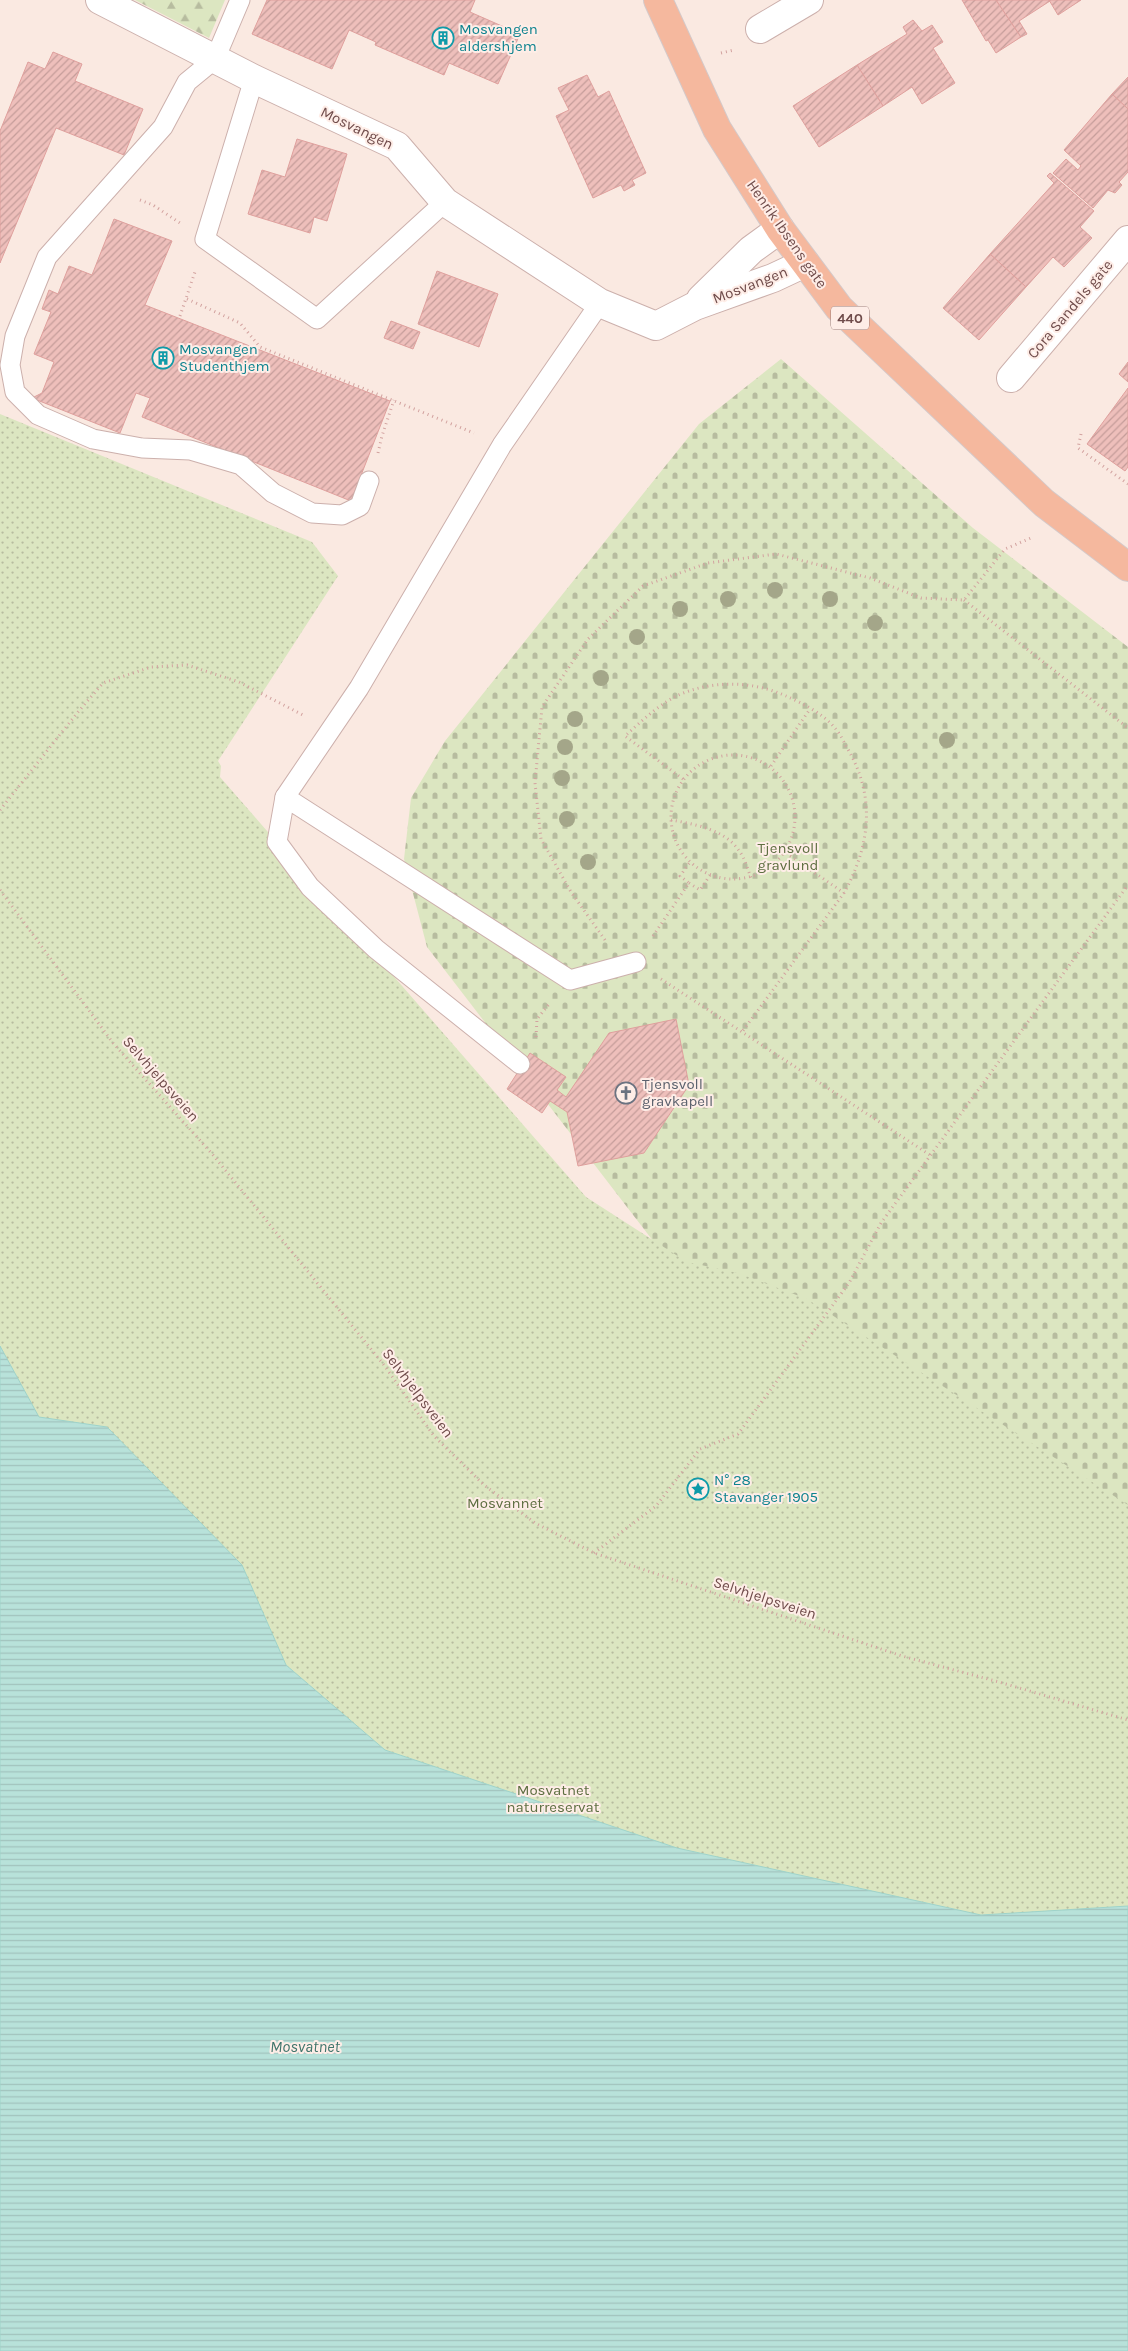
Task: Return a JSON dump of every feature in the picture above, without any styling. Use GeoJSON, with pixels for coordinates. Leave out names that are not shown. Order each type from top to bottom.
{"type":"FeatureCollection","features":[{"type":"Feature","properties":{"kind":"main road","name":"Henrik Ibsens gate"},"geometry":{"type":"LineString","coordinates":[[658,0],[717,128],[780,229],[839,308],[1030,490],[1054,511],[1128,567]]}},
{"type":"Feature","properties":{"kind":"street","name":"Mosvangen"},"geometry":{"type":"LineString","coordinates":[[100,0],[254,79],[397,146],[445,202],[600,303],[656,326],[695,306],[773,278],[805,263]]}},
{"type":"Feature","properties":{"kind":"street"},"geometry":{"type":"LineString","coordinates":[[760,29],[809,0]]}},
{"type":"Feature","properties":{"kind":"street","name":"Mosvangen"},"geometry":{"type":"LineString","coordinates":[[695,306],[751,250],[780,229]]}},
{"type":"Feature","properties":{"kind":"street","name":"Cora Sandels gate"},"geometry":{"type":"LineString","coordinates":[[1011,378],[1128,240]]}},
{"type":"Feature","properties":{"kind":"lane"},"geometry":{"type":"LineString","coordinates":[[240,0],[215,59],[187,82],[163,127],[47,257],[16,336],[10,365],[14,392],[38,415],[93,439],[142,448],[190,450],[240,465],[272,493],[312,513],[342,515],[360,506],[369,482]]}},
{"type":"Feature","properties":{"kind":"lane"},"geometry":{"type":"LineString","coordinates":[[254,79],[205,239],[317,320],[445,202]]}},
{"type":"Feature","properties":{"kind":"lane"},"geometry":{"type":"LineString","coordinates":[[514,1058],[376,949],[310,887],[277,842],[286,797],[358,688],[502,445],[600,303]]}},
{"type":"Feature","properties":{"kind":"lane"},"geometry":{"type":"LineString","coordinates":[[286,797],[570,980],[636,962]]}},
{"type":"Feature","properties":{"kind":"path"},"geometry":{"type":"LineString","coordinates":[[187,299],[240,324],[260,347],[502,445]]}},
{"type":"Feature","properties":{"kind":"path"},"geometry":{"type":"LineString","coordinates":[[369,482],[375,470],[382,436],[394,400]]}},
{"type":"Feature","properties":{"kind":"path"},"geometry":{"type":"LineString","coordinates":[[1081,434],[1078,448],[1128,484]]}},
{"type":"Feature","properties":{"kind":"path"},"geometry":{"type":"LineString","coordinates":[[964,600],[1005,549],[1030,538]]}},
{"type":"Feature","properties":{"kind":"path"},"geometry":{"type":"LineString","coordinates":[[930,1155],[608,944],[572,892],[541,839],[536,783],[542,707],[588,639],[643,586],[708,563],[776,554],[870,578],[921,598],[964,600],[1128,728]]}},
{"type":"Feature","properties":{"kind":"path"},"geometry":{"type":"LineString","coordinates":[[0,810],[103,683],[151,667],[187,665],[222,676],[239,682],[330,728]]}},
{"type":"Feature","properties":{"kind":"path"},"geometry":{"type":"LineString","coordinates":[[683,779],[625,736],[652,713],[685,692],[723,683],[768,688],[810,709],[834,726],[858,765],[867,809],[865,844],[857,870],[844,893],[742,1032]]}},
{"type":"Feature","properties":{"kind":"path"},"geometry":{"type":"LineString","coordinates":[[771,766],[810,709]]}},
{"type":"Feature","properties":{"kind":"path"},"geometry":{"type":"LineString","coordinates":[[734,754],[753,758],[771,766],[784,780],[793,797],[796,816],[794,835],[786,853],[770,868],[751,878],[730,880],[710,875],[690,862],[673,836],[670,820],[673,798],[683,779],[697,766],[715,757],[734,754]]}},
{"type":"Feature","properties":{"kind":"path"},"geometry":{"type":"LineString","coordinates":[[670,820],[692,823],[724,836],[740,852],[751,878]]}},
{"type":"Feature","properties":{"kind":"path"},"geometry":{"type":"LineString","coordinates":[[786,853],[844,893]]}},
{"type":"Feature","properties":{"kind":"path"},"geometry":{"type":"LineString","coordinates":[[690,862],[680,876],[688,883],[700,890],[710,875]]}},
{"type":"Feature","properties":{"kind":"path"},"geometry":{"type":"LineString","coordinates":[[636,962],[688,883]]}},
{"type":"Feature","properties":{"kind":"path"},"geometry":{"type":"LineString","coordinates":[[594,1553],[656,1506],[700,1449],[738,1434],[849,1283],[881,1223],[1128,885]]}},
{"type":"Feature","properties":{"kind":"path","name":"Selvhjelpsveien"},"geometry":{"type":"LineString","coordinates":[[0,890],[113,1043],[213,1156],[384,1364],[434,1436],[484,1485],[535,1523],[594,1553],[902,1656],[1128,1720]]}},
{"type":"Feature","properties":{"kind":"path"},"geometry":{"type":"LineString","coordinates":[[514,1058],[536,1039],[537,1019],[570,980]]}},
{"type":"Feature","properties":{"kind":"green space"},"geometry":{"type":"Polygon","coordinates":[[[135,0],[225,0],[209,38],[135,0]]]}},
{"type":"Feature","properties":{"kind":"green space","name":"Tjensvoll gravlund"},"geometry":{"type":"Polygon","coordinates":[[[781,359],[973,528],[1128,647],[1128,1633],[780,1406],[427,947],[404,859],[411,798],[445,741],[699,424],[781,359]]]}},
{"type":"Feature","properties":{"kind":"green space","name":"Mosvatnet naturreservat"},"geometry":{"type":"Polygon","coordinates":[[[0,414],[312,542],[338,576],[218,761],[221,766],[220,777],[586,1197],[687,1262],[738,1273],[807,1299],[1128,1505],[1128,2351],[0,2351],[0,414]]]}},
{"type":"Feature","properties":{"kind":"water","name":"Mosvatnet"},"geometry":{"type":"Polygon","coordinates":[[[0,1346],[39,1417],[107,1427],[242,1565],[286,1665],[385,1750],[677,1848],[981,1915],[1128,1906],[1128,2351],[0,2351],[0,1346]]]}},
{"type":"Feature","properties":{"kind":"building","name":"Mosvangen aldershjem"},"geometry":{"type":"Polygon","coordinates":[[[267,0],[475,0],[470,12],[520,34],[498,84],[449,63],[444,75],[375,45],[376,42],[349,30],[332,69],[252,34],[267,0]]]}},
{"type":"Feature","properties":{"kind":"building"},"geometry":{"type":"Polygon","coordinates":[[[962,0],[996,0],[1021,37],[996,53],[988,40],[986,41],[962,0]]]}},
{"type":"Feature","properties":{"kind":"building"},"geometry":{"type":"Polygon","coordinates":[[[996,0],[1050,1],[1019,21],[1027,34],[1021,37],[996,0]]]}},
{"type":"Feature","properties":{"kind":"building"},"geometry":{"type":"Polygon","coordinates":[[[1049,0],[1081,0],[1058,15],[1049,0]]]}},
{"type":"Feature","properties":{"kind":"building"},"geometry":{"type":"Polygon","coordinates":[[[913,20],[922,31],[932,25],[943,42],[933,48],[955,83],[922,104],[912,87],[883,106],[857,65],[907,34],[903,27],[913,20]]]}},
{"type":"Feature","properties":{"kind":"building"},"geometry":{"type":"Polygon","coordinates":[[[53,52],[82,64],[75,81],[143,109],[124,155],[56,128],[0,263],[0,131],[28,62],[45,69],[53,52]]]}},
{"type":"Feature","properties":{"kind":"building"},"geometry":{"type":"Polygon","coordinates":[[[857,65],[883,106],[819,147],[793,106],[857,65]]]}},
{"type":"Feature","properties":{"kind":"building"},"geometry":{"type":"Polygon","coordinates":[[[587,75],[598,97],[609,91],[646,173],[632,180],[635,185],[624,191],[621,185],[593,198],[556,116],[569,110],[558,88],[587,75]]]}},
{"type":"Feature","properties":{"kind":"building"},"geometry":{"type":"Polygon","coordinates":[[[1128,77],[1128,109],[1112,94],[1128,77]]]}},
{"type":"Feature","properties":{"kind":"building"},"geometry":{"type":"Polygon","coordinates":[[[1112,94],[1128,109],[1128,172],[1119,182],[1122,185],[1115,193],[1108,190],[1093,208],[1053,173],[1066,159],[1078,170],[1081,166],[1064,150],[1112,94]]]}},
{"type":"Feature","properties":{"kind":"building"},"geometry":{"type":"Polygon","coordinates":[[[297,139],[347,154],[327,221],[314,217],[310,233],[248,214],[262,170],[285,177],[297,139]]]}},
{"type":"Feature","properties":{"kind":"building"},"geometry":{"type":"Polygon","coordinates":[[[1050,173],[1094,211],[1080,227],[1092,238],[1064,267],[1053,257],[1026,287],[990,254],[1054,183],[1047,176],[1050,173]]]}},
{"type":"Feature","properties":{"kind":"building","name":"Mosvangen Studenthjem"},"geometry":{"type":"Polygon","coordinates":[[[114,219],[172,241],[145,305],[390,401],[351,501],[142,417],[150,398],[136,393],[120,433],[32,398],[42,393],[54,362],[34,354],[51,312],[42,309],[49,290],[58,294],[69,266],[92,275],[114,219]]]}},
{"type":"Feature","properties":{"kind":"building"},"geometry":{"type":"Polygon","coordinates":[[[990,254],[1026,287],[979,340],[943,308],[990,254]]]}},
{"type":"Feature","properties":{"kind":"building"},"geometry":{"type":"Polygon","coordinates":[[[437,271],[498,294],[479,347],[418,324],[437,271]]]}},
{"type":"Feature","properties":{"kind":"building"},"geometry":{"type":"Polygon","coordinates":[[[391,321],[420,332],[413,349],[384,338],[391,321]]]}},
{"type":"Feature","properties":{"kind":"building"},"geometry":{"type":"Polygon","coordinates":[[[1128,362],[1128,382],[1119,374],[1128,362]]]}},
{"type":"Feature","properties":{"kind":"building"},"geometry":{"type":"Polygon","coordinates":[[[1128,388],[1128,467],[1125,471],[1087,444],[1128,388]]]}},
{"type":"Feature","properties":{"kind":"building","name":"Tjensvoll gravkapell"},"geometry":{"type":"Polygon","coordinates":[[[676,1019],[689,1085],[644,1153],[578,1166],[567,1112],[550,1101],[542,1113],[507,1089],[530,1053],[566,1077],[557,1090],[566,1097],[609,1033],[676,1019]]]}},
{"type":"Feature","properties":{"kind":"place","name":"Mosvangen aldershjem"},"geometry":{"type":"Point","coordinates":[443,38]}},
{"type":"Feature","properties":{"kind":"place","name":"Mosvangen Studenthjem"},"geometry":{"type":"Point","coordinates":[163,358]}},
{"type":"Feature","properties":{"kind":"place","name":"Tjensvoll gravkapell"},"geometry":{"type":"Point","coordinates":[626,1093]}},
{"type":"Feature","properties":{"kind":"place","name":"N° 28 Stavanger 1905"},"geometry":{"type":"Point","coordinates":[698,1489]}},
{"type":"Feature","properties":{"kind":"park label","name":"Mosvannet"},"geometry":{"type":"Point","coordinates":[505,1503]}}]}
